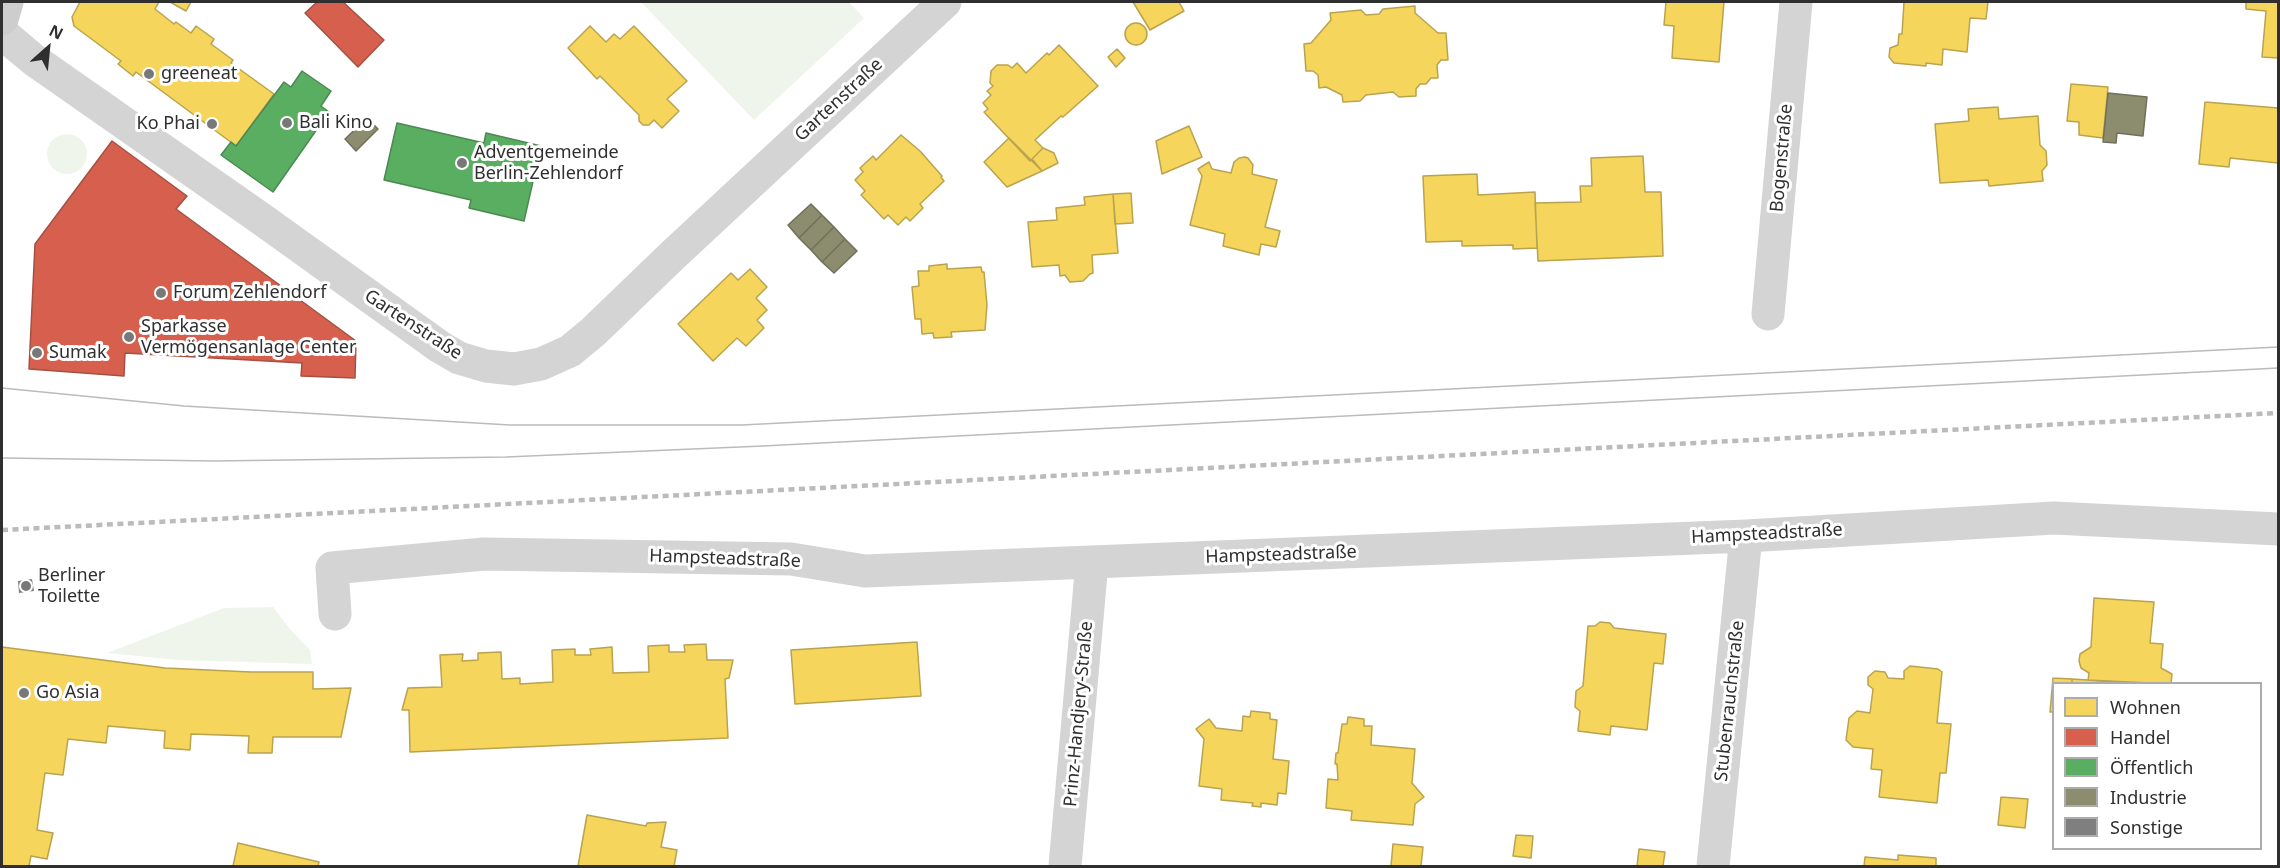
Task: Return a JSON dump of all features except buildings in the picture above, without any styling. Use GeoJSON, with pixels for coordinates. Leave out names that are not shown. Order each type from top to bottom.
{"type":"FeatureCollection","features":[{"type":"Feature","properties":{"kind":"street","name":"Gartenstraße"},"geometry":{"type":"LineString","coordinates":[[3,15],[34,60],[440,347],[459,358],[486,366],[514,369],[541,364],[570,351],[593,333],[673,255],[945,2]]}},
{"type":"Feature","properties":{"kind":"street","name":"Bogenstraße"},"geometry":{"type":"LineString","coordinates":[[1768,314],[1796,2]]}},
{"type":"Feature","properties":{"kind":"street","name":"Hampsteadstraße"},"geometry":{"type":"LineString","coordinates":[[335,614],[332,568],[484,554],[791,559],[865,571],[1746,536],[2054,518],[2278,530]]}},
{"type":"Feature","properties":{"kind":"street","name":"Stubenrauchstraße"},"geometry":{"type":"LineString","coordinates":[[1713,867],[1746,536]]}},
{"type":"Feature","properties":{"kind":"street","name":"Prinz-Handjery-Straße"},"geometry":{"type":"LineString","coordinates":[[1065,867],[1092,562]]}},
{"type":"Feature","properties":{"kind":"shaded area"},"geometry":{"type":"Polygon","coordinates":[[[641,2],[849,2],[864,18],[754,120],[641,2]]]}},
{"type":"Feature","properties":{"kind":"shaded area"},"geometry":{"type":"Polygon","coordinates":[[[67,134],[75,135],[81,140],[86,146],[86,162],[81,168],[75,173],[67,174],[59,173],[53,168],[48,162],[47,154],[48,146],[53,140],[59,135],[67,134]]]}},
{"type":"Feature","properties":{"kind":"shaded area"},"geometry":{"type":"Polygon","coordinates":[[[273,607],[310,650],[312,664],[177,660],[107,653],[224,608],[273,607]]]}},
{"type":"Feature","properties":{"kind":"tram line"},"geometry":{"type":"LineString","coordinates":[[2,388],[184,406],[510,425],[742,425],[2278,347]]}},
{"type":"Feature","properties":{"kind":"tram line"},"geometry":{"type":"LineString","coordinates":[[2,458],[214,461],[506,457],[763,446],[2278,368]]}},
{"type":"Feature","properties":{"kind":"railway"},"geometry":{"type":"LineString","coordinates":[[2,530],[2278,413]]}},
{"type":"Feature","properties":{"kind":"place","name":"greeneat"},"geometry":{"type":"Point","coordinates":[149,74]}},
{"type":"Feature","properties":{"kind":"place","name":"Bali Kino"},"geometry":{"type":"Point","coordinates":[287,123]}},
{"type":"Feature","properties":{"kind":"place","name":"Ko Phai"},"geometry":{"type":"Point","coordinates":[212,124]}},
{"type":"Feature","properties":{"kind":"place","name":"Adventgemeinde Berlin-Zehlendorf"},"geometry":{"type":"Point","coordinates":[462,163]}},
{"type":"Feature","properties":{"kind":"place","name":"Forum Zehlendorf"},"geometry":{"type":"Point","coordinates":[161,293]}},
{"type":"Feature","properties":{"kind":"place","name":"Sparkasse Vermögensanlage Center"},"geometry":{"type":"Point","coordinates":[129,337]}},
{"type":"Feature","properties":{"kind":"place","name":"Sumak"},"geometry":{"type":"Point","coordinates":[37,353]}},
{"type":"Feature","properties":{"kind":"place","name":"Berliner Toilette"},"geometry":{"type":"Point","coordinates":[26,586]}},
{"type":"Feature","properties":{"kind":"place","name":"Go Asia"},"geometry":{"type":"Point","coordinates":[24,693]}}]}
